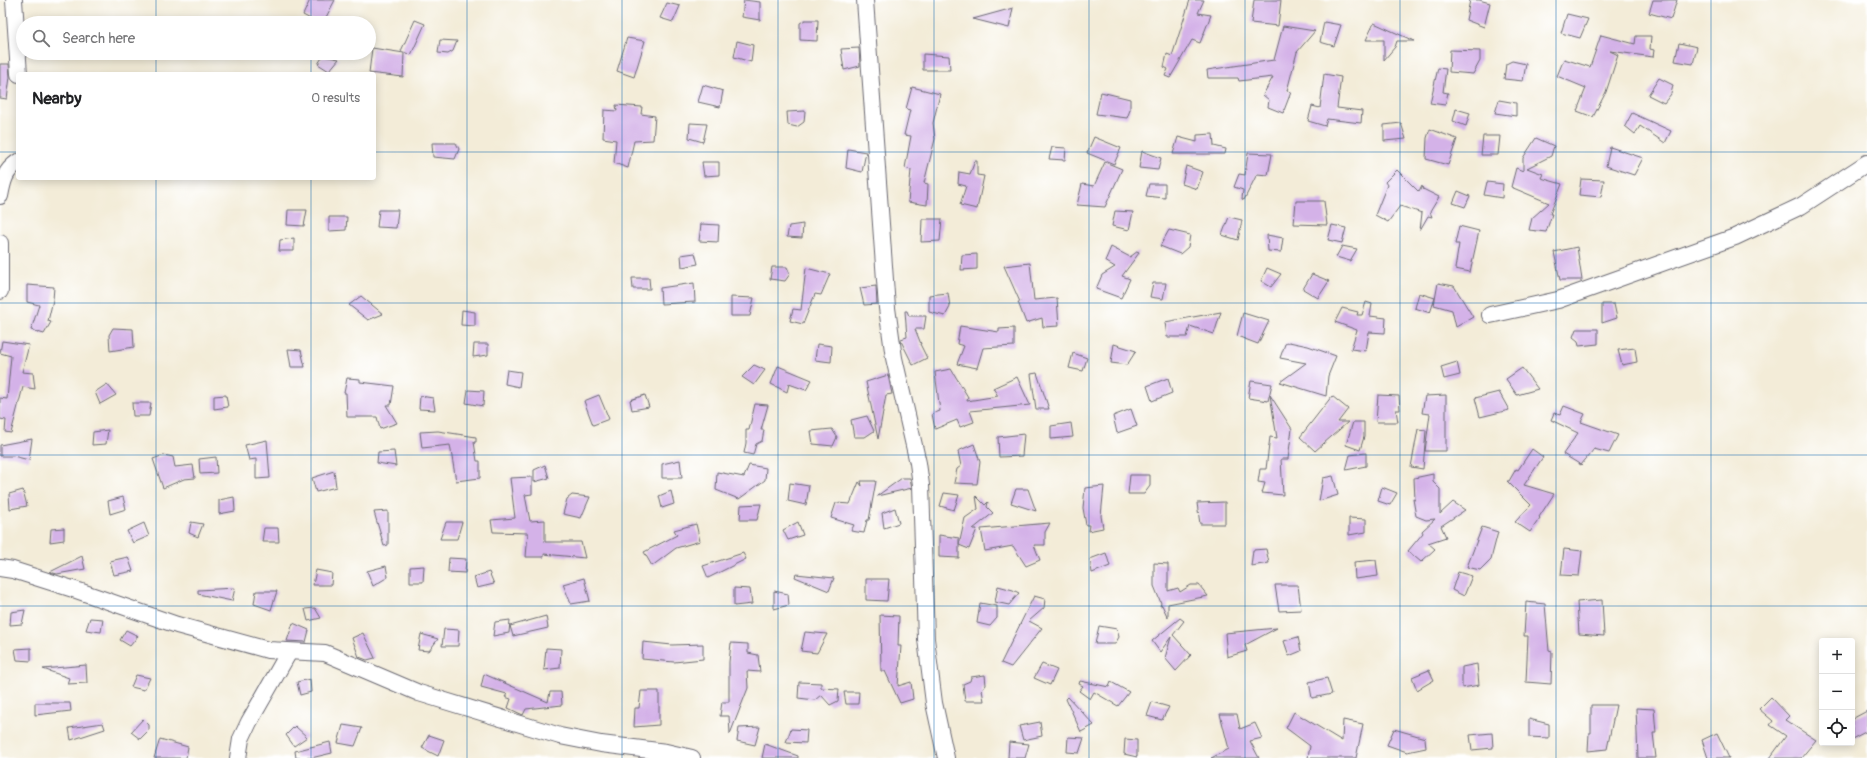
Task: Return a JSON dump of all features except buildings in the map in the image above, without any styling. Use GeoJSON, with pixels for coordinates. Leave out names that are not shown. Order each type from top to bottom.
{"type":"FeatureCollection","features":[{"type":"Feature","properties":{"kind":"street"},"geometry":{"type":"LineString","coordinates":[[14,0],[16,30]]}},
{"type":"Feature","properties":{"kind":"street"},"geometry":{"type":"LineString","coordinates":[[865,0],[887,308],[894,358],[918,463],[921,485],[926,639],[934,703],[946,758]]}},
{"type":"Feature","properties":{"kind":"street"},"geometry":{"type":"LineString","coordinates":[[18,60],[19,72]]}},
{"type":"Feature","properties":{"kind":"street"},"geometry":{"type":"LineString","coordinates":[[0,196],[4,178],[9,168],[16,163]]}},
{"type":"Feature","properties":{"kind":"street"},"geometry":{"type":"LineString","coordinates":[[1490,315],[1558,300],[1734,237],[1800,206],[1867,163]]}},
{"type":"Feature","properties":{"kind":"street"},"geometry":{"type":"LineString","coordinates":[[0,243],[0,291]]}},
{"type":"Feature","properties":{"kind":"street"},"geometry":{"type":"LineString","coordinates":[[0,568],[13,570],[79,591],[177,625],[268,650],[289,652],[311,651],[325,653],[419,692],[560,736],[601,744],[666,752],[692,758]]}},
{"type":"Feature","properties":{"kind":"street"},"geometry":{"type":"LineString","coordinates":[[238,758],[241,739],[249,722],[289,652]]}}]}
